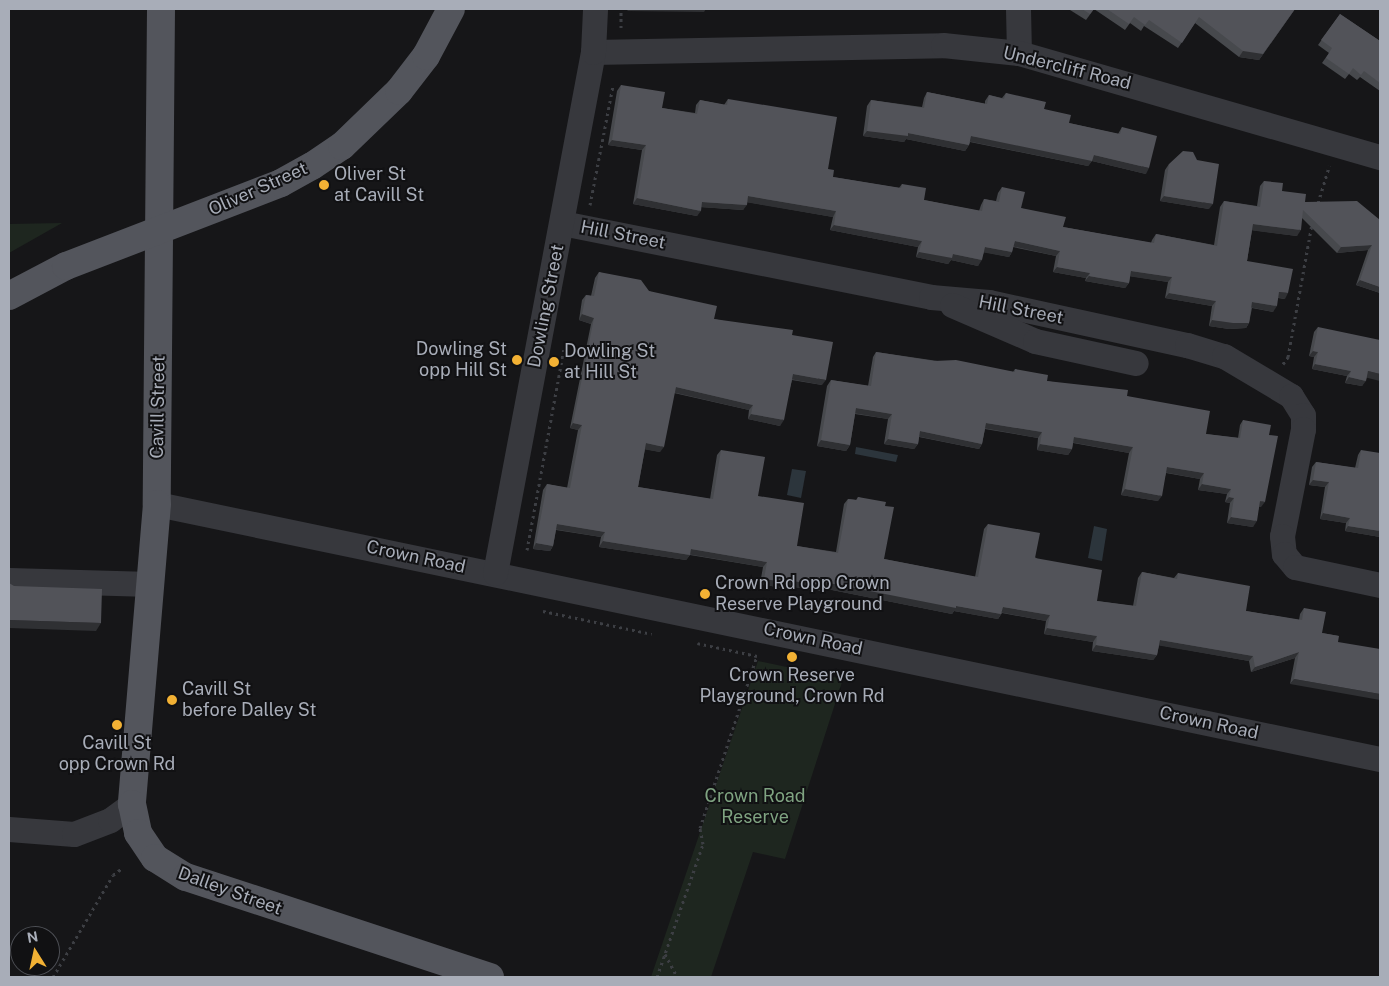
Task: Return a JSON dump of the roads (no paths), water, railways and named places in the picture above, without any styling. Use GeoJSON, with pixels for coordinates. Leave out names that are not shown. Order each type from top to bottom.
{"type":"FeatureCollection","features":[{"type":"Feature","properties":{"kind":"main road","name":"Cavill Street"},"geometry":{"type":"LineString","coordinates":[[132,804],[157,504],[161,228],[161,9]]}},
{"type":"Feature","properties":{"kind":"main road","name":"Oliver Street"},"geometry":{"type":"LineString","coordinates":[[9,296],[57,270],[281,183],[342,146],[399,91],[426,56],[451,9]]}},
{"type":"Feature","properties":{"kind":"main road","name":"Dalley Street"},"geometry":{"type":"LineString","coordinates":[[132,804],[138,833],[148,851],[162,865],[186,877],[490,977]]}},
{"type":"Feature","properties":{"kind":"street","name":"Dowling Street"},"geometry":{"type":"LineString","coordinates":[[495,573],[593,52],[595,9]]}},
{"type":"Feature","properties":{"kind":"street"},"geometry":{"type":"LineString","coordinates":[[1018,9],[1019,53]]}},
{"type":"Feature","properties":{"kind":"street","name":"Undercliff Road"},"geometry":{"type":"LineString","coordinates":[[593,52],[943,45],[1019,53],[1380,156]]}},
{"type":"Feature","properties":{"kind":"street","name":"Hill Street"},"geometry":{"type":"LineString","coordinates":[[562,223],[931,296],[990,302],[1187,344],[1224,356],[1291,396],[1303,415],[1303,429],[1282,536],[1284,554],[1295,566],[1380,585]]}},
{"type":"Feature","properties":{"kind":"street"},"geometry":{"type":"LineString","coordinates":[[931,296],[1035,340],[1136,363]]}},
{"type":"Feature","properties":{"kind":"street","name":"Crown Road"},"geometry":{"type":"LineString","coordinates":[[157,504],[1380,759]]}},
{"type":"Feature","properties":{"kind":"street"},"geometry":{"type":"LineString","coordinates":[[9,580],[151,584]]}},
{"type":"Feature","properties":{"kind":"street"},"geometry":{"type":"LineString","coordinates":[[9,829],[74,834],[110,820],[132,804]]}},
{"type":"Feature","properties":{"kind":"place","name":"Oliver St at Cavill St"},"geometry":{"type":"Point","coordinates":[324,185]}},
{"type":"Feature","properties":{"kind":"place","name":"Dowling St opp Hill St"},"geometry":{"type":"Point","coordinates":[517,360]}},
{"type":"Feature","properties":{"kind":"place","name":"Dowling St at Hill St"},"geometry":{"type":"Point","coordinates":[554,362]}},
{"type":"Feature","properties":{"kind":"place","name":"Crown Rd opp Crown Reserve Playground"},"geometry":{"type":"Point","coordinates":[705,594]}},
{"type":"Feature","properties":{"kind":"place","name":"Crown Reserve Playground, Crown Rd"},"geometry":{"type":"Point","coordinates":[792,657]}},
{"type":"Feature","properties":{"kind":"place","name":"Cavill St before Dalley St"},"geometry":{"type":"Point","coordinates":[172,700]}},
{"type":"Feature","properties":{"kind":"place","name":"Cavill St opp Crown Rd"},"geometry":{"type":"Point","coordinates":[117,725]}},
{"type":"Feature","properties":{"kind":"park label","name":"Crown Road Reserve"},"geometry":{"type":"Point","coordinates":[755,808]}}]}
